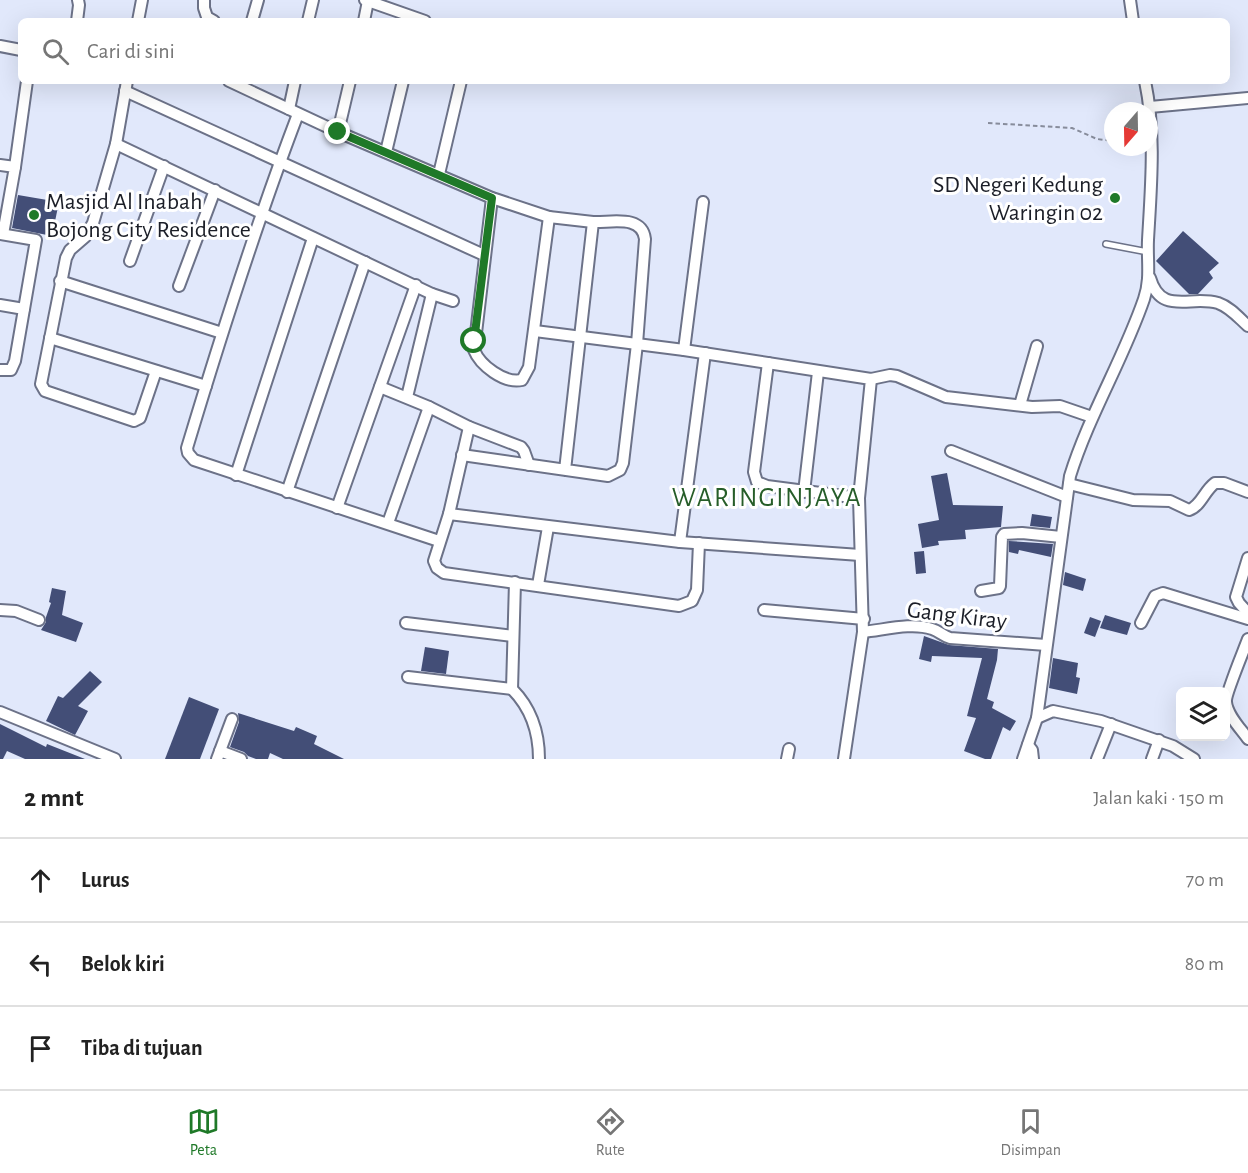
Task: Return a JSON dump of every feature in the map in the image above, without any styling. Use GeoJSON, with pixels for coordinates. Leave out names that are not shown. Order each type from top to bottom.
{"type":"FeatureCollection","features":[{"type":"Feature","properties":{"kind":"street"},"geometry":{"type":"LineString","coordinates":[[77,18],[78,0]]}},
{"type":"Feature","properties":{"kind":"street"},"geometry":{"type":"LineString","coordinates":[[139,18],[142,0]]}},
{"type":"Feature","properties":{"kind":"street"},"geometry":{"type":"LineString","coordinates":[[204,0],[204,8],[209,18]]}},
{"type":"Feature","properties":{"kind":"street"},"geometry":{"type":"LineString","coordinates":[[253,18],[258,0]]}},
{"type":"Feature","properties":{"kind":"street"},"geometry":{"type":"LineString","coordinates":[[309,18],[313,0]]}},
{"type":"Feature","properties":{"kind":"street"},"geometry":{"type":"LineString","coordinates":[[1130,0],[1133,18]]}},
{"type":"Feature","properties":{"kind":"street"},"geometry":{"type":"LineString","coordinates":[[364,18],[366,1],[415,18]]}},
{"type":"Feature","properties":{"kind":"street"},"geometry":{"type":"LineString","coordinates":[[0,46],[18,49]]}},
{"type":"Feature","properties":{"kind":"street"},"geometry":{"type":"LineString","coordinates":[[0,370],[11,370],[36,240],[2,234],[15,167],[27,84]]}},
{"type":"Feature","properties":{"kind":"street"},"geometry":{"type":"LineString","coordinates":[[239,84],[338,132],[492,198],[549,217],[593,222],[633,223],[642,229],[645,234],[637,344],[623,463],[620,470],[608,476],[462,455]]}},
{"type":"Feature","properties":{"kind":"street"},"geometry":{"type":"LineString","coordinates":[[295,84],[294,112],[280,162],[261,211],[222,333],[188,453],[194,460],[236,475],[440,541]]}},
{"type":"Feature","properties":{"kind":"street"},"geometry":{"type":"LineString","coordinates":[[338,132],[349,84]]}},
{"type":"Feature","properties":{"kind":"street"},"geometry":{"type":"LineString","coordinates":[[386,152],[403,84]]}},
{"type":"Feature","properties":{"kind":"street"},"geometry":{"type":"LineString","coordinates":[[439,174],[460,84]]}},
{"type":"Feature","properties":{"kind":"street"},"geometry":{"type":"LineString","coordinates":[[1146,84],[1149,102]]}},
{"type":"Feature","properties":{"kind":"street"},"geometry":{"type":"LineString","coordinates":[[156,371],[140,418],[134,421],[45,391],[41,384],[60,281],[70,250],[85,237],[93,222],[116,144],[126,86],[280,162],[484,255]]}},
{"type":"Feature","properties":{"kind":"street"},"geometry":{"type":"LineString","coordinates":[[1158,106],[1248,98]]}},
{"type":"Feature","properties":{"kind":"street"},"geometry":{"type":"LineString","coordinates":[[116,144],[432,294],[453,301]]}},
{"type":"Feature","properties":{"kind":"street"},"geometry":{"type":"LineString","coordinates":[[1152,156],[1148,252],[1153,289],[1161,298],[1172,301],[1220,304],[1248,326]]}},
{"type":"Feature","properties":{"kind":"street"},"geometry":{"type":"LineString","coordinates":[[0,165],[15,167]]}},
{"type":"Feature","properties":{"kind":"street"},"geometry":{"type":"LineString","coordinates":[[130,261],[164,166]]}},
{"type":"Feature","properties":{"kind":"street"},"geometry":{"type":"LineString","coordinates":[[179,286],[215,190]]}},
{"type":"Feature","properties":{"kind":"street"},"geometry":{"type":"LineString","coordinates":[[492,198],[474,350],[476,357],[507,380],[514,382],[522,380],[529,367],[549,217]]}},
{"type":"Feature","properties":{"kind":"street"},"geometry":{"type":"LineString","coordinates":[[684,350],[703,202]]}},
{"type":"Feature","properties":{"kind":"street"},"geometry":{"type":"LineString","coordinates":[[565,470],[593,222]]}},
{"type":"Feature","properties":{"kind":"street"},"geometry":{"type":"LineString","coordinates":[[236,475],[313,238]]}},
{"type":"Feature","properties":{"kind":"street"},"geometry":{"type":"LineString","coordinates":[[287,492],[365,262]]}},
{"type":"Feature","properties":{"kind":"street"},"geometry":{"type":"LineString","coordinates":[[1023,759],[1036,718],[1069,484],[1092,417],[1140,309],[1150,277]]}},
{"type":"Feature","properties":{"kind":"street"},"geometry":{"type":"LineString","coordinates":[[60,281],[222,333]]}},
{"type":"Feature","properties":{"kind":"street"},"geometry":{"type":"LineString","coordinates":[[337,508],[416,285]]}},
{"type":"Feature","properties":{"kind":"street"},"geometry":{"type":"LineString","coordinates":[[407,397],[432,294]]}},
{"type":"Feature","properties":{"kind":"street"},"geometry":{"type":"LineString","coordinates":[[0,305],[24,309]]}},
{"type":"Feature","properties":{"kind":"street"},"geometry":{"type":"LineString","coordinates":[[535,331],[684,350],[871,379],[897,376],[946,396],[1032,407],[1060,406],[1092,417]]}},
{"type":"Feature","properties":{"kind":"street"},"geometry":{"type":"LineString","coordinates":[[50,338],[206,386]]}},
{"type":"Feature","properties":{"kind":"street"},"geometry":{"type":"LineString","coordinates":[[1020,405],[1037,346]]}},
{"type":"Feature","properties":{"kind":"street"},"geometry":{"type":"LineString","coordinates":[[680,542],[705,353]]}},
{"type":"Feature","properties":{"kind":"street"},"geometry":{"type":"LineString","coordinates":[[768,363],[755,477],[757,482],[767,486],[804,492],[859,498]]}},
{"type":"Feature","properties":{"kind":"street"},"geometry":{"type":"LineString","coordinates":[[804,492],[818,372]]}},
{"type":"Feature","properties":{"kind":"street"},"geometry":{"type":"LineString","coordinates":[[844,759],[864,619],[859,498],[871,379]]}},
{"type":"Feature","properties":{"kind":"street"},"geometry":{"type":"LineString","coordinates":[[380,387],[521,447],[529,465]]}},
{"type":"Feature","properties":{"kind":"street"},"geometry":{"type":"LineString","coordinates":[[388,523],[429,407]]}},
{"type":"Feature","properties":{"kind":"street"},"geometry":{"type":"LineString","coordinates":[[469,426],[449,514],[434,561],[437,568],[444,573],[679,606],[692,601],[697,590],[699,543]]}},
{"type":"Feature","properties":{"kind":"street"},"geometry":{"type":"LineString","coordinates":[[951,451],[1067,497]]}},
{"type":"Feature","properties":{"kind":"street"},"geometry":{"type":"LineString","coordinates":[[1069,484],[1133,500],[1170,501],[1189,510],[1197,506],[1208,489],[1215,483],[1224,483],[1248,492]]}},
{"type":"Feature","properties":{"kind":"street"},"geometry":{"type":"LineString","coordinates":[[449,514],[680,542],[860,555]]}},
{"type":"Feature","properties":{"kind":"street"},"geometry":{"type":"LineString","coordinates":[[538,585],[548,527]]}},
{"type":"Feature","properties":{"kind":"street"},"geometry":{"type":"LineString","coordinates":[[981,591],[1000,586],[1004,534],[1022,533],[1061,537]]}},
{"type":"Feature","properties":{"kind":"street"},"geometry":{"type":"LineString","coordinates":[[1248,558],[1236,597],[1248,613]]}},
{"type":"Feature","properties":{"kind":"street"},"geometry":{"type":"LineString","coordinates":[[512,689],[514,582]]}},
{"type":"Feature","properties":{"kind":"street"},"geometry":{"type":"LineString","coordinates":[[1141,623],[1155,596],[1163,593],[1248,619]]}},
{"type":"Feature","properties":{"kind":"street"},"geometry":{"type":"LineString","coordinates":[[0,610],[16,611],[39,620]]}},
{"type":"Feature","properties":{"kind":"street"},"geometry":{"type":"LineString","coordinates":[[764,610],[864,619]]}},
{"type":"Feature","properties":{"kind":"street"},"geometry":{"type":"LineString","coordinates":[[406,623],[513,636]]}},
{"type":"Feature","properties":{"kind":"street","name":"Gang Kiray"},"geometry":{"type":"LineString","coordinates":[[863,632],[910,627],[927,628],[935,629],[943,636],[950,638],[1047,645]]}},
{"type":"Feature","properties":{"kind":"street"},"geometry":{"type":"LineString","coordinates":[[1248,639],[1228,690],[1226,702],[1229,711],[1248,739]]}},
{"type":"Feature","properties":{"kind":"street"},"geometry":{"type":"LineString","coordinates":[[408,677],[512,689],[523,701],[531,717],[539,738],[539,759]]}},
{"type":"Feature","properties":{"kind":"street"},"geometry":{"type":"LineString","coordinates":[[0,711],[115,759]]}},
{"type":"Feature","properties":{"kind":"street"},"geometry":{"type":"LineString","coordinates":[[1036,718],[1053,711],[1111,724],[1159,740],[1182,750],[1194,759]]}},
{"type":"Feature","properties":{"kind":"street"},"geometry":{"type":"LineString","coordinates":[[232,720],[218,755],[241,759]]}},
{"type":"Feature","properties":{"kind":"street"},"geometry":{"type":"LineString","coordinates":[[1098,759],[1111,724]]}},
{"type":"Feature","properties":{"kind":"street"},"geometry":{"type":"LineString","coordinates":[[1152,759],[1159,740]]}},
{"type":"Feature","properties":{"kind":"street"},"geometry":{"type":"LineString","coordinates":[[1028,745],[1032,750],[1033,759]]}},
{"type":"Feature","properties":{"kind":"lane"},"geometry":{"type":"LineString","coordinates":[[1106,244],[1148,252]]}},
{"type":"Feature","properties":{"kind":"path"},"geometry":{"type":"LineString","coordinates":[[988,123],[1072,128],[1104,140]]}},
{"type":"Feature","properties":{"kind":"building","name":"Masjid Al Inabah Bojong City Residence"},"geometry":{"type":"Polygon","coordinates":[[[18,195],[59,202],[52,236],[12,228],[18,195]]]}},
{"type":"Feature","properties":{"kind":"building"},"geometry":{"type":"Polygon","coordinates":[[[1183,231],[1219,263],[1209,272],[1213,278],[1198,294],[1189,294],[1156,261],[1183,231]]]}},
{"type":"Feature","properties":{"kind":"building"},"geometry":{"type":"Polygon","coordinates":[[[947,473],[953,505],[1003,506],[1001,527],[965,530],[966,539],[938,541],[939,545],[922,548],[918,524],[939,520],[931,476],[947,473]]]}},
{"type":"Feature","properties":{"kind":"building"},"geometry":{"type":"Polygon","coordinates":[[[1032,514],[1052,517],[1050,528],[1030,526],[1032,514]]]}},
{"type":"Feature","properties":{"kind":"building"},"geometry":{"type":"Polygon","coordinates":[[[1009,541],[1053,544],[1051,557],[1019,550],[1018,554],[1009,552],[1009,541]]]}},
{"type":"Feature","properties":{"kind":"building"},"geometry":{"type":"Polygon","coordinates":[[[924,551],[926,573],[916,574],[914,552],[924,551]]]}},
{"type":"Feature","properties":{"kind":"building"},"geometry":{"type":"Polygon","coordinates":[[[1065,572],[1086,579],[1083,591],[1063,585],[1065,572]]]}},
{"type":"Feature","properties":{"kind":"building"},"geometry":{"type":"Polygon","coordinates":[[[52,588],[66,591],[62,615],[83,623],[76,642],[41,630],[46,622],[51,603],[49,602],[52,588]]]}},
{"type":"Feature","properties":{"kind":"building"},"geometry":{"type":"Polygon","coordinates":[[[1105,615],[1131,623],[1127,635],[1100,628],[1105,615]]]}},
{"type":"Feature","properties":{"kind":"building"},"geometry":{"type":"Polygon","coordinates":[[[1090,617],[1101,621],[1095,637],[1084,633],[1090,617]]]}},
{"type":"Feature","properties":{"kind":"building"},"geometry":{"type":"Polygon","coordinates":[[[924,636],[949,645],[998,649],[987,699],[994,702],[992,708],[1016,721],[1010,731],[1003,727],[991,759],[964,751],[976,718],[967,716],[982,658],[932,656],[931,662],[919,659],[924,636]]]}},
{"type":"Feature","properties":{"kind":"building"},"geometry":{"type":"Polygon","coordinates":[[[425,647],[449,651],[446,674],[421,671],[425,647]]]}},
{"type":"Feature","properties":{"kind":"building"},"geometry":{"type":"Polygon","coordinates":[[[1053,658],[1078,663],[1076,677],[1080,678],[1077,694],[1049,688],[1053,658]]]}},
{"type":"Feature","properties":{"kind":"building"},"geometry":{"type":"Polygon","coordinates":[[[90,671],[102,682],[78,706],[88,711],[75,735],[46,721],[58,696],[63,698],[90,671]]]}},
{"type":"Feature","properties":{"kind":"building"},"geometry":{"type":"Polygon","coordinates":[[[189,697],[219,709],[200,759],[165,759],[189,697]]]}},
{"type":"Feature","properties":{"kind":"building"},"geometry":{"type":"Polygon","coordinates":[[[238,713],[294,731],[296,727],[317,736],[314,744],[344,759],[283,759],[270,753],[268,759],[248,756],[230,747],[239,722],[238,713]]]}},
{"type":"Feature","properties":{"kind":"building"},"geometry":{"type":"Polygon","coordinates":[[[0,724],[46,747],[47,744],[85,759],[25,759],[7,751],[3,759],[0,759],[0,724]]]}},
{"type":"Feature","properties":{"kind":"place","name":"SD Negeri Kedung Waringin 02"},"geometry":{"type":"Point","coordinates":[1115,198]}},
{"type":"Feature","properties":{"kind":"place","name":"Masjid Al Inabah Bojong City Residence"},"geometry":{"type":"Point","coordinates":[34,215]}},
{"type":"Feature","properties":{"kind":"district","name":"WARINGINJAYA"},"geometry":{"type":"Point","coordinates":[767,497]}},
{"type":"Feature","properties":{"kind":"route"},"geometry":{"type":"LineString","coordinates":[[338,132],[492,198],[474,341]]}}]}
